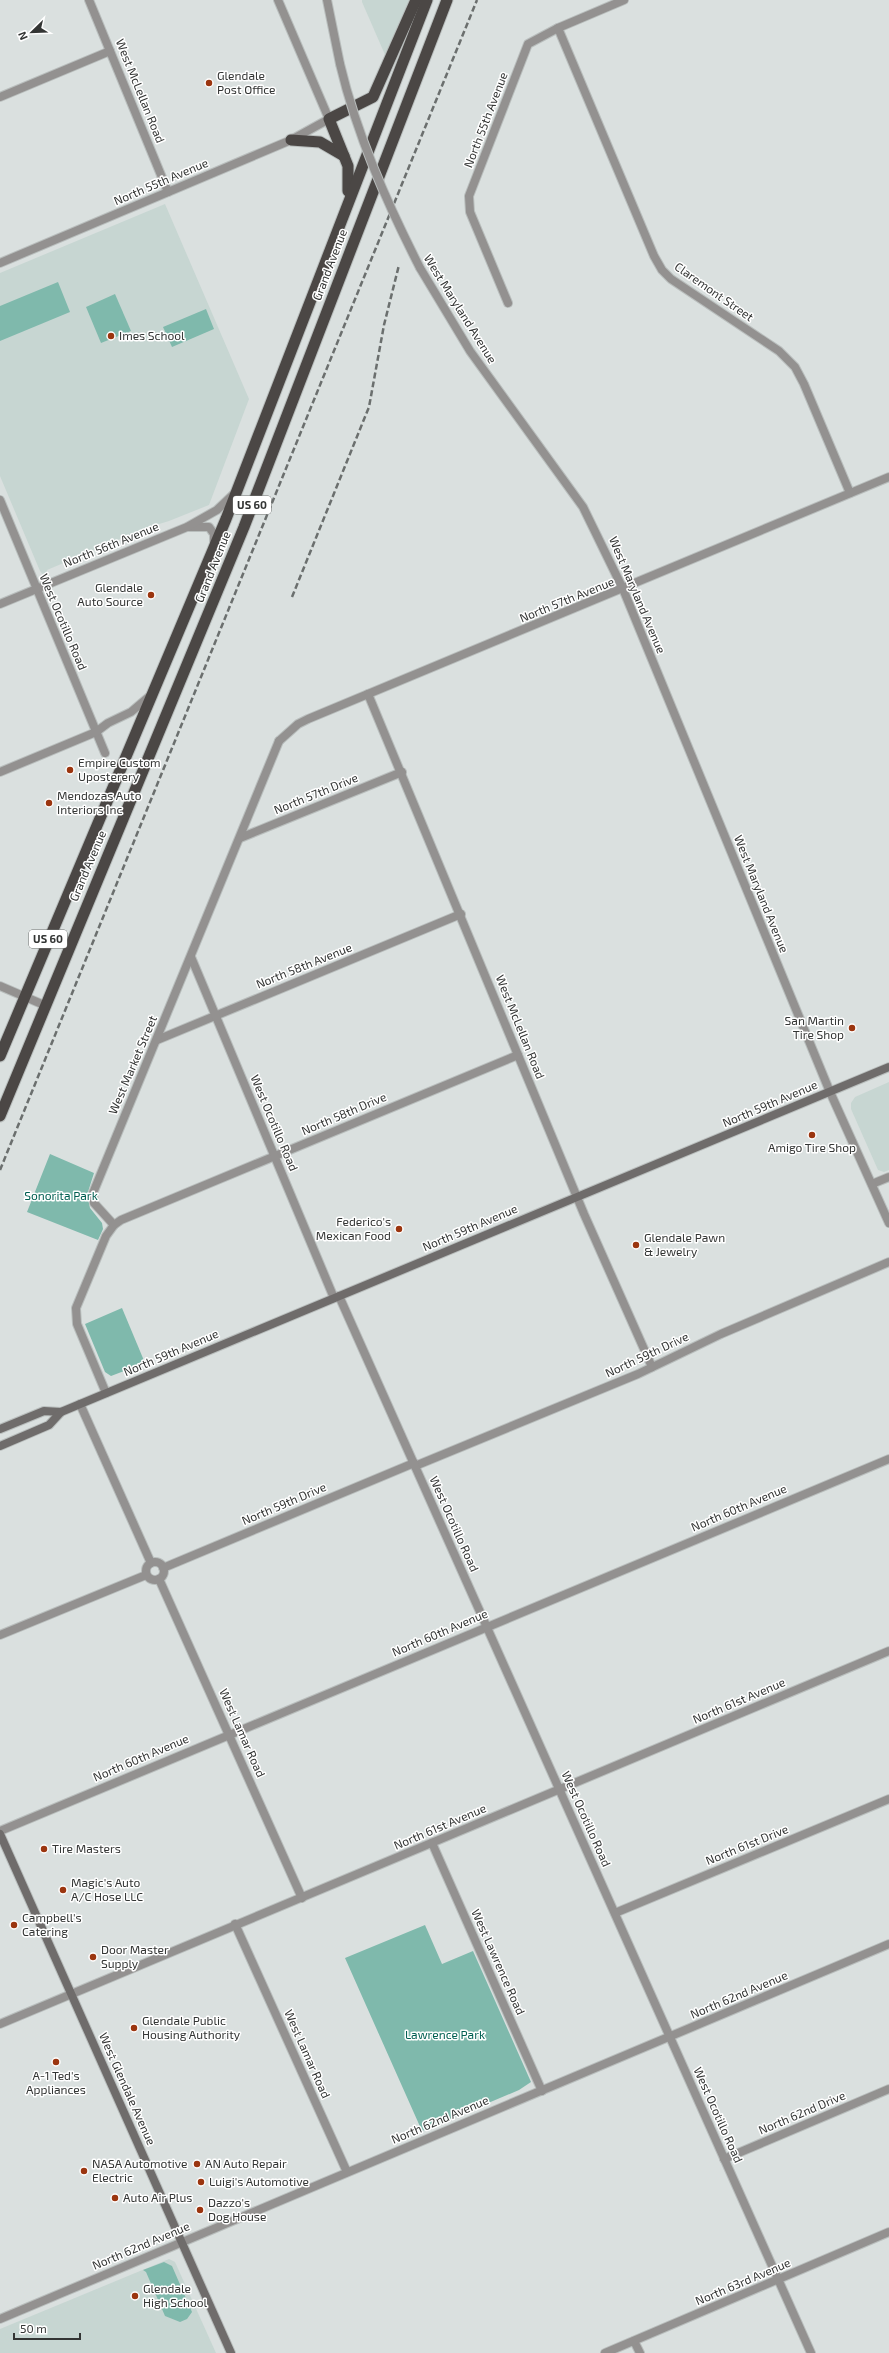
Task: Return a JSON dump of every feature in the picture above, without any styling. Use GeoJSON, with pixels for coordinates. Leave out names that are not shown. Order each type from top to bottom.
{"type":"FeatureCollection","features":[{"type":"Feature","properties":{"kind":"highway"},"geometry":{"type":"LineString","coordinates":[[346,207],[349,178],[344,156],[329,119],[373,97],[416,0]]}},
{"type":"Feature","properties":{"kind":"highway","name":"Grand Avenue"},"geometry":{"type":"LineString","coordinates":[[0,1056],[236,492],[426,0]]}},
{"type":"Feature","properties":{"kind":"highway","name":"Grand Avenue"},"geometry":{"type":"LineString","coordinates":[[0,1116],[44,1005],[244,527],[447,0]]}},
{"type":"Feature","properties":{"kind":"highway"},"geometry":{"type":"LineString","coordinates":[[291,140],[320,142],[344,156]]}},
{"type":"Feature","properties":{"kind":"main road","name":"North 59th Avenue"},"geometry":{"type":"LineString","coordinates":[[0,1429],[44,1411],[61,1412],[889,1067]]}},
{"type":"Feature","properties":{"kind":"main road","name":"North 59th Avenue"},"geometry":{"type":"LineString","coordinates":[[0,1446],[50,1425],[61,1412]]}},
{"type":"Feature","properties":{"kind":"main road","name":"West Glendale Avenue"},"geometry":{"type":"LineString","coordinates":[[0,1834],[231,2353]]}},
{"type":"Feature","properties":{"kind":"street","name":"West McLellan Road"},"geometry":{"type":"LineString","coordinates":[[89,0],[168,192]]}},
{"type":"Feature","properties":{"kind":"street"},"geometry":{"type":"LineString","coordinates":[[278,0],[329,119]]}},
{"type":"Feature","properties":{"kind":"street","name":"West Maryland Avenue"},"geometry":{"type":"LineString","coordinates":[[327,0],[345,84],[373,168],[420,268],[466,346],[583,507],[623,589],[830,1092],[889,1223]]}},
{"type":"Feature","properties":{"kind":"street","name":"North 55th Avenue"},"geometry":{"type":"LineString","coordinates":[[508,303],[470,212],[469,196],[528,44],[558,28],[624,0]]}},
{"type":"Feature","properties":{"kind":"street","name":"Claremont Street"},"geometry":{"type":"LineString","coordinates":[[558,28],[654,256],[662,270],[671,279],[779,351],[795,367],[804,384],[850,493]]}},
{"type":"Feature","properties":{"kind":"street"},"geometry":{"type":"LineString","coordinates":[[0,98],[110,51]]}},
{"type":"Feature","properties":{"kind":"street","name":"North 55th Avenue"},"geometry":{"type":"LineString","coordinates":[[0,263],[291,140],[329,119]]}},
{"type":"Feature","properties":{"kind":"street","name":"North 57th Avenue"},"geometry":{"type":"LineString","coordinates":[[279,741],[298,724],[889,477]]}},
{"type":"Feature","properties":{"kind":"street","name":"North 56th Avenue"},"geometry":{"type":"LineString","coordinates":[[0,604],[187,527],[217,510],[236,492]]}},
{"type":"Feature","properties":{"kind":"street","name":"West Ocotillo Road"},"geometry":{"type":"LineString","coordinates":[[0,500],[105,753]]}},
{"type":"Feature","properties":{"kind":"street","name":"North 56th Avenue"},"geometry":{"type":"LineString","coordinates":[[187,527],[209,527],[214,534],[213,549]]}},
{"type":"Feature","properties":{"kind":"street"},"geometry":{"type":"LineString","coordinates":[[0,772],[96,732],[108,723],[131,712],[153,693]]}},
{"type":"Feature","properties":{"kind":"street","name":"West McLellan Road"},"geometry":{"type":"LineString","coordinates":[[368,694],[402,772],[518,1055],[652,1367]]}},
{"type":"Feature","properties":{"kind":"street","name":"West Market Street"},"geometry":{"type":"LineString","coordinates":[[114,1225],[94,1203],[92,1193],[191,957],[279,741]]}},
{"type":"Feature","properties":{"kind":"street","name":"North 57th Drive"},"geometry":{"type":"LineString","coordinates":[[240,838],[402,772]]}},
{"type":"Feature","properties":{"kind":"street","name":"North 58th Avenue"},"geometry":{"type":"LineString","coordinates":[[156,1040],[461,914]]}},
{"type":"Feature","properties":{"kind":"street","name":"West Ocotillo Road"},"geometry":{"type":"LineString","coordinates":[[191,957],[274,1156],[615,1912],[811,2353]]}},
{"type":"Feature","properties":{"kind":"street"},"geometry":{"type":"LineString","coordinates":[[0,986],[44,1005]]}},
{"type":"Feature","properties":{"kind":"street","name":"North 58th Drive"},"geometry":{"type":"LineString","coordinates":[[114,1225],[128,1217],[518,1055]]}},
{"type":"Feature","properties":{"kind":"street"},"geometry":{"type":"LineString","coordinates":[[872,1184],[889,1178]]}},
{"type":"Feature","properties":{"kind":"street"},"geometry":{"type":"LineString","coordinates":[[106,1393],[77,1324],[76,1308],[106,1236],[114,1225]]}},
{"type":"Feature","properties":{"kind":"street","name":"North 59th Drive"},"geometry":{"type":"LineString","coordinates":[[163,1568],[652,1367],[721,1334],[889,1262]]}},
{"type":"Feature","properties":{"kind":"street"},"geometry":{"type":"LineString","coordinates":[[80,1404],[151,1562]]}},
{"type":"Feature","properties":{"kind":"street","name":"North 60th Avenue"},"geometry":{"type":"LineString","coordinates":[[0,1831],[486,1626],[889,1459]]}},
{"type":"Feature","properties":{"kind":"street"},"geometry":{"type":"LineString","coordinates":[[146,1575],[152,1580],[159,1579],[163,1576],[163,1568],[157,1562],[151,1562]]}},
{"type":"Feature","properties":{"kind":"street"},"geometry":{"type":"LineString","coordinates":[[146,1575],[146,1569],[151,1562]]}},
{"type":"Feature","properties":{"kind":"street"},"geometry":{"type":"LineString","coordinates":[[0,1635],[146,1575]]}},
{"type":"Feature","properties":{"kind":"street","name":"West Lamar Road"},"geometry":{"type":"LineString","coordinates":[[159,1579],[302,1898]]}},
{"type":"Feature","properties":{"kind":"street","name":"North 61st Avenue"},"geometry":{"type":"LineString","coordinates":[[0,2024],[235,1924],[302,1898],[889,1651]]}},
{"type":"Feature","properties":{"kind":"street","name":"North 61st Drive"},"geometry":{"type":"LineString","coordinates":[[615,1912],[889,1799]]}},
{"type":"Feature","properties":{"kind":"street","name":"West Lawrence Road"},"geometry":{"type":"LineString","coordinates":[[432,1843],[542,2090]]}},
{"type":"Feature","properties":{"kind":"street","name":"West Lamar Road"},"geometry":{"type":"LineString","coordinates":[[235,1924],[347,2172]]}},
{"type":"Feature","properties":{"kind":"street","name":"North 62nd Avenue"},"geometry":{"type":"LineString","coordinates":[[0,2319],[889,1944]]}},
{"type":"Feature","properties":{"kind":"street","name":"North 62nd Drive"},"geometry":{"type":"LineString","coordinates":[[724,2159],[889,2089]]}},
{"type":"Feature","properties":{"kind":"street","name":"North 63rd Avenue"},"geometry":{"type":"LineString","coordinates":[[605,2353],[889,2232]]}},
{"type":"Feature","properties":{"kind":"street"},"geometry":{"type":"LineString","coordinates":[[634,2341],[640,2353]]}},
{"type":"Feature","properties":{"kind":"shaded area"},"geometry":{"type":"Polygon","coordinates":[[[362,0],[413,0],[386,57],[362,2],[362,0]]]}},
{"type":"Feature","properties":{"kind":"shaded area","name":"Imes School"},"geometry":{"type":"Polygon","coordinates":[[[165,204],[249,399],[209,505],[169,521],[146,528],[47,570],[49,576],[45,577],[40,571],[0,476],[0,273],[165,204]]]}},
{"type":"Feature","properties":{"kind":"shaded area"},"geometry":{"type":"Polygon","coordinates":[[[889,1082],[889,1170],[884,1172],[878,1170],[851,1109],[851,1103],[855,1097],[889,1082]]]}},
{"type":"Feature","properties":{"kind":"shaded area","name":"Glendale High School"},"geometry":{"type":"Polygon","coordinates":[[[169,2259],[175,2262],[216,2353],[0,2353],[0,2329],[169,2259]]]}},
{"type":"Feature","properties":{"kind":"green space"},"geometry":{"type":"Polygon","coordinates":[[[58,282],[70,312],[0,341],[0,306],[58,282]]]}},
{"type":"Feature","properties":{"kind":"green space"},"geometry":{"type":"Polygon","coordinates":[[[115,294],[131,331],[101,343],[86,307],[115,294]]]}},
{"type":"Feature","properties":{"kind":"green space"},"geometry":{"type":"Polygon","coordinates":[[[206,309],[214,329],[172,347],[163,327],[206,309]]]}},
{"type":"Feature","properties":{"kind":"green space","name":"Sonorita Park"},"geometry":{"type":"Polygon","coordinates":[[[50,1154],[94,1173],[87,1195],[90,1208],[102,1223],[103,1229],[98,1240],[27,1212],[50,1154]]]}},
{"type":"Feature","properties":{"kind":"green space"},"geometry":{"type":"Polygon","coordinates":[[[122,1308],[145,1363],[111,1376],[105,1372],[85,1324],[122,1308]]]}},
{"type":"Feature","properties":{"kind":"green space","name":"Lawrence Park"},"geometry":{"type":"Polygon","coordinates":[[[425,1925],[442,1964],[473,1951],[531,2082],[519,2090],[422,2131],[345,1958],[425,1925]]]}},
{"type":"Feature","properties":{"kind":"green space"},"geometry":{"type":"Polygon","coordinates":[[[164,2262],[172,2266],[192,2312],[187,2319],[180,2322],[165,2316],[146,2272],[143,2270],[164,2262]]]}},
{"type":"Feature","properties":{"kind":"railway"},"geometry":{"type":"LineString","coordinates":[[0,1170],[477,0]]}},
{"type":"Feature","properties":{"kind":"railway"},"geometry":{"type":"LineString","coordinates":[[292,597],[369,407],[384,325],[399,265]]}},
{"type":"Feature","properties":{"kind":"place","name":"Glendale Post Office"},"geometry":{"type":"Point","coordinates":[209,83]}},
{"type":"Feature","properties":{"kind":"place","name":"Imes School"},"geometry":{"type":"Point","coordinates":[111,336]}},
{"type":"Feature","properties":{"kind":"place","name":"Glendale Auto Source"},"geometry":{"type":"Point","coordinates":[151,595]}},
{"type":"Feature","properties":{"kind":"place","name":"Empire Custom Uposterery"},"geometry":{"type":"Point","coordinates":[70,770]}},
{"type":"Feature","properties":{"kind":"place","name":"Mendozas Auto Interiors Inc"},"geometry":{"type":"Point","coordinates":[49,803]}},
{"type":"Feature","properties":{"kind":"place","name":"San Martin Tire Shop"},"geometry":{"type":"Point","coordinates":[852,1028]}},
{"type":"Feature","properties":{"kind":"place","name":"Amigo Tire Shop"},"geometry":{"type":"Point","coordinates":[812,1135]}},
{"type":"Feature","properties":{"kind":"place","name":"Federico's Mexican Food"},"geometry":{"type":"Point","coordinates":[399,1229]}},
{"type":"Feature","properties":{"kind":"place","name":"Glendale Pawn & Jewelry"},"geometry":{"type":"Point","coordinates":[636,1245]}},
{"type":"Feature","properties":{"kind":"place","name":"Tire Masters"},"geometry":{"type":"Point","coordinates":[44,1849]}},
{"type":"Feature","properties":{"kind":"place","name":"Magic's Auto A/C Hose LLC"},"geometry":{"type":"Point","coordinates":[63,1890]}},
{"type":"Feature","properties":{"kind":"place","name":"Campbell's Catering"},"geometry":{"type":"Point","coordinates":[14,1925]}},
{"type":"Feature","properties":{"kind":"place","name":"Door Master Supply"},"geometry":{"type":"Point","coordinates":[93,1957]}},
{"type":"Feature","properties":{"kind":"place","name":"Glendale Public Housing Authority"},"geometry":{"type":"Point","coordinates":[134,2028]}},
{"type":"Feature","properties":{"kind":"place","name":"A-1 Ted's Appliances"},"geometry":{"type":"Point","coordinates":[56,2062]}},
{"type":"Feature","properties":{"kind":"place","name":"AN Auto Repair"},"geometry":{"type":"Point","coordinates":[197,2164]}},
{"type":"Feature","properties":{"kind":"place","name":"NASA Automotive Electric"},"geometry":{"type":"Point","coordinates":[84,2171]}},
{"type":"Feature","properties":{"kind":"place","name":"Luigi's Automotive"},"geometry":{"type":"Point","coordinates":[201,2182]}},
{"type":"Feature","properties":{"kind":"place","name":"Auto Air Plus"},"geometry":{"type":"Point","coordinates":[115,2198]}},
{"type":"Feature","properties":{"kind":"place","name":"Dazzo's Dog House"},"geometry":{"type":"Point","coordinates":[200,2210]}},
{"type":"Feature","properties":{"kind":"place","name":"Glendale High School"},"geometry":{"type":"Point","coordinates":[135,2296]}}]}
